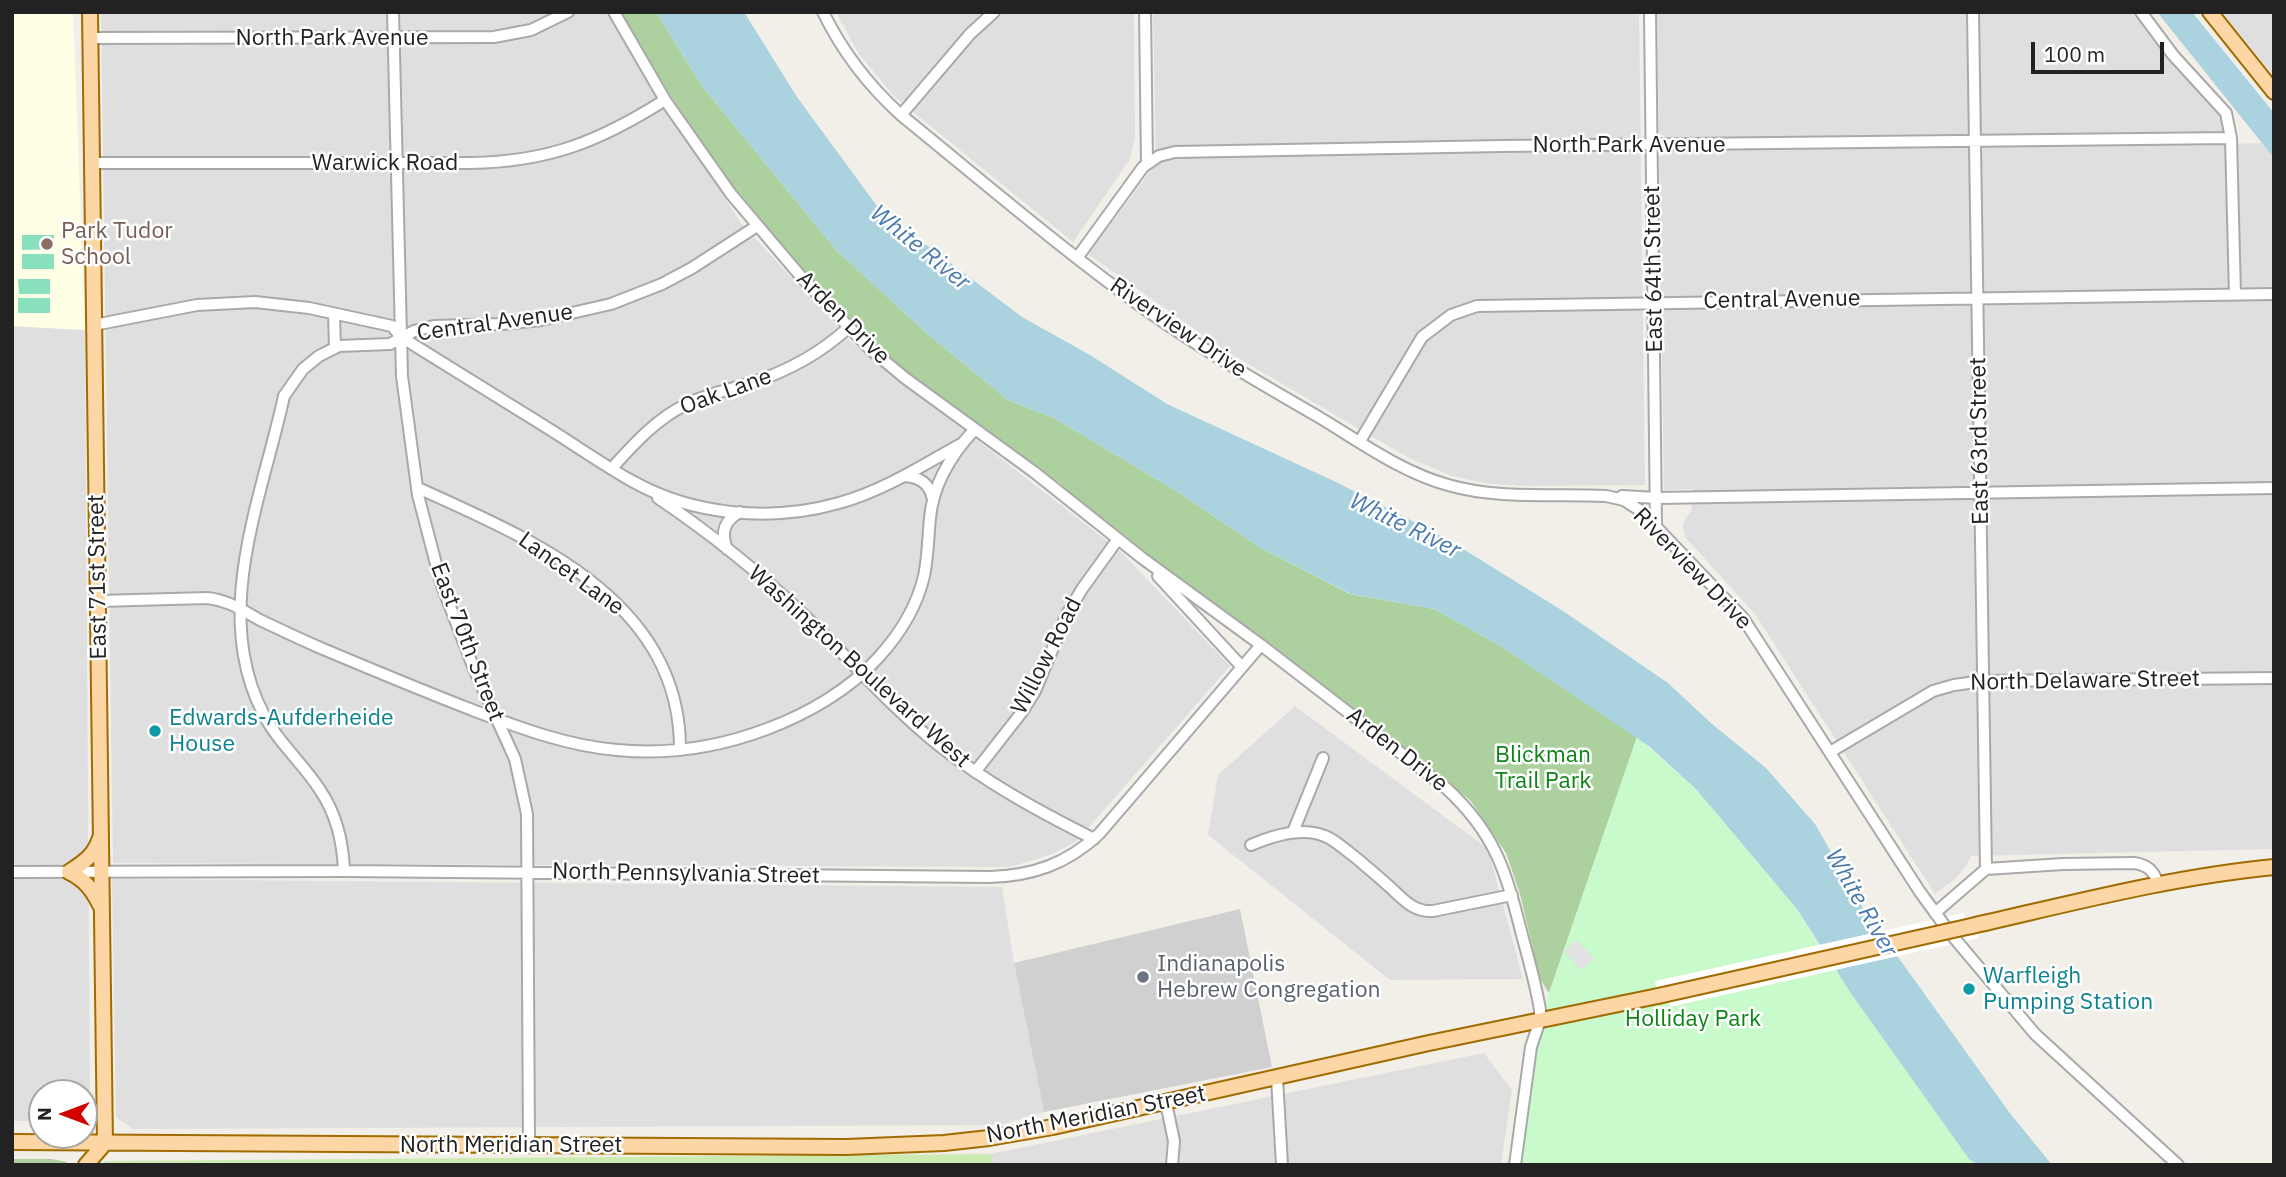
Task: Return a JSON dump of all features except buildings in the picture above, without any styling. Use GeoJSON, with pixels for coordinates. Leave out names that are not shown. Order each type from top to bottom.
{"type":"FeatureCollection","features":[{"type":"Feature","properties":{"kind":"main road","name":"East 71st Street"},"geometry":{"type":"LineString","coordinates":[[90,12],[105,1143]]}},
{"type":"Feature","properties":{"kind":"main road"},"geometry":{"type":"LineString","coordinates":[[2210,12],[2274,92]]}},
{"type":"Feature","properties":{"kind":"main road"},"geometry":{"type":"LineString","coordinates":[[101,833],[96,850],[69,872],[91,887],[102,910]]}},
{"type":"Feature","properties":{"kind":"main road","name":"North Meridian Street"},"geometry":{"type":"LineString","coordinates":[[12,1142],[854,1146],[932,1144],[989,1138],[1166,1103],[2158,884],[2274,867]]}},
{"type":"Feature","properties":{"kind":"main road"},"geometry":{"type":"LineString","coordinates":[[86,1165],[105,1143]]}},
{"type":"Feature","properties":{"kind":"street","name":"East 70th Street"},"geometry":{"type":"LineString","coordinates":[[393,12],[404,395],[418,488],[428,539],[456,627],[514,758],[524,794],[528,831],[529,1144]]}},
{"type":"Feature","properties":{"kind":"street","name":"North Park Avenue"},"geometry":{"type":"LineString","coordinates":[[90,38],[507,36],[543,26],[568,12]]}},
{"type":"Feature","properties":{"kind":"street","name":"Arden Drive"},"geometry":{"type":"LineString","coordinates":[[614,12],[665,100],[709,165],[803,279],[881,359],[1034,472],[1142,558],[1261,645],[1455,796],[1490,838],[1505,871],[1538,999],[1540,1020]]}},
{"type":"Feature","properties":{"kind":"street","name":"Riverview Drive"},"geometry":{"type":"LineString","coordinates":[[822,12],[856,67],[901,115],[1077,258],[1154,316],[1228,363],[1407,469],[1457,488],[1497,494],[1600,495],[1629,502],[1656,526],[1752,630],[1935,913],[2035,1034],[2178,1165]]}},
{"type":"Feature","properties":{"kind":"street"},"geometry":{"type":"LineString","coordinates":[[901,115],[970,34],[994,12]]}},
{"type":"Feature","properties":{"kind":"street"},"geometry":{"type":"LineString","coordinates":[[1077,258],[1147,164],[1145,12]]}},
{"type":"Feature","properties":{"kind":"street","name":"East 64th Street"},"geometry":{"type":"LineString","coordinates":[[1650,12],[1656,526]]}},
{"type":"Feature","properties":{"kind":"street","name":"East 63rd Street"},"geometry":{"type":"LineString","coordinates":[[1973,12],[1986,869]]}},
{"type":"Feature","properties":{"kind":"street"},"geometry":{"type":"LineString","coordinates":[[2141,12],[2173,55],[2226,113],[2231,138],[2235,295]]}},
{"type":"Feature","properties":{"kind":"street","name":"Warwick Road"},"geometry":{"type":"LineString","coordinates":[[92,163],[491,163],[539,156],[603,136],[625,126],[665,100]]}},
{"type":"Feature","properties":{"kind":"street","name":"North Park Avenue"},"geometry":{"type":"LineString","coordinates":[[1147,164],[1162,155],[1181,151],[2231,138]]}},
{"type":"Feature","properties":{"kind":"street","name":"Central Avenue"},"geometry":{"type":"LineString","coordinates":[[94,325],[185,306],[226,302],[286,305],[334,314],[392,326],[401,337],[434,326],[541,320],[611,304],[662,284],[757,226]]}},
{"type":"Feature","properties":{"kind":"street","name":"Central Avenue"},"geometry":{"type":"LineString","coordinates":[[1360,442],[1415,346],[1431,328],[1451,315],[1485,304],[2274,294]]}},
{"type":"Feature","properties":{"kind":"street"},"geometry":{"type":"LineString","coordinates":[[334,314],[335,348]]}},
{"type":"Feature","properties":{"kind":"street","name":"Oak Lane"},"geometry":{"type":"LineString","coordinates":[[612,468],[648,430],[678,408],[704,396],[789,369],[828,346],[849,327]]}},
{"type":"Feature","properties":{"kind":"street"},"geometry":{"type":"LineString","coordinates":[[344,871],[340,834],[329,805],[313,780],[277,737],[252,687],[242,648],[240,608],[246,554],[285,396],[303,369],[319,356],[335,348],[355,344],[390,344],[401,337],[632,481],[679,500],[740,512],[787,513],[822,507],[871,492],[960,445]]}},
{"type":"Feature","properties":{"kind":"street"},"geometry":{"type":"LineString","coordinates":[[99,601],[212,598],[230,603],[301,639],[497,719],[558,739],[599,748],[642,752],[680,750],[738,739],[779,725],[822,702],[861,674],[900,630],[920,590],[928,556],[933,499],[945,468],[974,430]]}},
{"type":"Feature","properties":{"kind":"street"},"geometry":{"type":"LineString","coordinates":[[904,475],[923,481],[929,487],[933,499]]}},
{"type":"Feature","properties":{"kind":"street","name":"Washington Boulevard West"},"geometry":{"type":"LineString","coordinates":[[632,481],[727,548],[806,617],[861,674],[926,734],[975,772],[1038,811],[1094,839]]}},
{"type":"Feature","properties":{"kind":"street","name":"Lancet Lane"},"geometry":{"type":"LineString","coordinates":[[418,488],[496,523],[540,548],[594,586],[631,617],[653,646],[670,683],[679,718],[680,750]]}},
{"type":"Feature","properties":{"kind":"street"},"geometry":{"type":"LineString","coordinates":[[1600,495],[1657,498],[2274,488]]}},
{"type":"Feature","properties":{"kind":"street"},"geometry":{"type":"LineString","coordinates":[[727,548],[723,534],[725,526],[740,512]]}},
{"type":"Feature","properties":{"kind":"street","name":"Willow Road"},"geometry":{"type":"LineString","coordinates":[[975,772],[1035,691],[1067,614],[1118,539]]}},
{"type":"Feature","properties":{"kind":"street","name":"Arden Drive"},"geometry":{"type":"LineString","coordinates":[[1142,558],[1242,667]]}},
{"type":"Feature","properties":{"kind":"street","name":"North Pennsylvania Street"},"geometry":{"type":"LineString","coordinates":[[12,872],[344,871],[1009,876],[1034,872],[1080,851],[1094,839],[1261,645]]}},
{"type":"Feature","properties":{"kind":"street","name":"North Delaware Street"},"geometry":{"type":"LineString","coordinates":[[1830,752],[1933,691],[1954,685],[1983,681],[2274,678]]}},
{"type":"Feature","properties":{"kind":"street"},"geometry":{"type":"LineString","coordinates":[[1293,832],[1322,758]]}},
{"type":"Feature","properties":{"kind":"street"},"geometry":{"type":"LineString","coordinates":[[1251,845],[1293,832],[1315,832],[1331,839],[1380,877],[1406,903],[1417,909],[1433,911],[1512,895]]}},
{"type":"Feature","properties":{"kind":"street"},"geometry":{"type":"LineString","coordinates":[[1935,913],[1986,869],[2134,863],[2152,870],[2158,884]]}},
{"type":"Feature","properties":{"kind":"street"},"geometry":{"type":"LineString","coordinates":[[1515,1165],[1531,1047],[1540,1020]]}},
{"type":"Feature","properties":{"kind":"street"},"geometry":{"type":"LineString","coordinates":[[1277,1078],[1282,1165]]}},
{"type":"Feature","properties":{"kind":"street"},"geometry":{"type":"LineString","coordinates":[[1166,1103],[1174,1141],[1172,1165]]}},
{"type":"Feature","properties":{"kind":"shaded area","name":"Park Tudor School"},"geometry":{"type":"Polygon","coordinates":[[[12,12],[73,12],[85,330],[12,326],[12,12]]]}},
{"type":"Feature","properties":{"kind":"shaded area"},"geometry":{"type":"Polygon","coordinates":[[[101,12],[610,12],[621,37],[741,223],[851,342],[1121,552],[1230,666],[1076,842],[1050,855],[1010,867],[113,863],[101,12]]]}},
{"type":"Feature","properties":{"kind":"shaded area"},"geometry":{"type":"Polygon","coordinates":[[[836,12],[1134,12],[1135,138],[1130,159],[1073,242],[896,98],[859,54],[836,12]]]}},
{"type":"Feature","properties":{"kind":"shaded area"},"geometry":{"type":"Polygon","coordinates":[[[1153,12],[1639,12],[1645,485],[1528,486],[1490,484],[1452,476],[1407,457],[1221,348],[1088,254],[1156,166],[1153,12]]]}},
{"type":"Feature","properties":{"kind":"shaded area"},"geometry":{"type":"Polygon","coordinates":[[[1657,12],[2137,12],[2224,116],[2229,144],[2262,143],[2274,158],[2274,849],[1971,856],[1955,879],[1935,894],[1755,614],[1686,538],[1684,521],[1691,511],[1694,489],[1664,490],[1659,158],[1667,151],[1666,139],[1659,131],[1657,12]]]}},
{"type":"Feature","properties":{"kind":"shaded area"},"geometry":{"type":"Polygon","coordinates":[[[2222,12],[2274,12],[2274,76],[2222,12]]]}},
{"type":"Feature","properties":{"kind":"shaded area"},"geometry":{"type":"Polygon","coordinates":[[[12,326],[85,330],[90,1079],[28,1079],[28,1121],[12,1121],[12,326]]]}},
{"type":"Feature","properties":{"kind":"shaded area"},"geometry":{"type":"Polygon","coordinates":[[[1295,706],[1488,849],[1523,979],[1390,980],[1208,835],[1218,775],[1295,706]]]}},
{"type":"Feature","properties":{"kind":"shaded area"},"geometry":{"type":"Polygon","coordinates":[[[112,879],[1002,887],[1014,963],[1044,1112],[1000,1125],[133,1129],[116,1117],[112,879]]]}},
{"type":"Feature","properties":{"kind":"shaded area"},"geometry":{"type":"Polygon","coordinates":[[[1240,909],[1272,1067],[1044,1112],[1014,963],[1240,909]]]}},
{"type":"Feature","properties":{"kind":"shaded area"},"geometry":{"type":"Polygon","coordinates":[[[1578,940],[1594,959],[1580,970],[1564,951],[1578,940]]]}},
{"type":"Feature","properties":{"kind":"shaded area"},"geometry":{"type":"Polygon","coordinates":[[[1484,1053],[1512,1090],[1501,1165],[994,1165],[990,1154],[1484,1053]]]}},
{"type":"Feature","properties":{"kind":"green space","name":"Blickman Trail Park"},"geometry":{"type":"Polygon","coordinates":[[[620,12],[656,12],[702,86],[837,251],[930,336],[1008,400],[1054,418],[1178,492],[1259,547],[1350,594],[1434,609],[1499,645],[1637,737],[1549,993],[1540,979],[1520,894],[1506,853],[1470,800],[1276,650],[1117,532],[1075,499],[1061,484],[911,377],[864,336],[817,290],[742,201],[654,71],[620,12]]]}},
{"type":"Feature","properties":{"kind":"green space"},"geometry":{"type":"Polygon","coordinates":[[[22,235],[54,235],[54,249],[22,250],[22,235]]]}},
{"type":"Feature","properties":{"kind":"green space"},"geometry":{"type":"Polygon","coordinates":[[[22,254],[54,254],[54,269],[22,269],[22,254]]]}},
{"type":"Feature","properties":{"kind":"green space"},"geometry":{"type":"Polygon","coordinates":[[[18,279],[50,279],[50,294],[19,294],[18,279]]]}},
{"type":"Feature","properties":{"kind":"green space"},"geometry":{"type":"Polygon","coordinates":[[[18,298],[50,298],[50,313],[18,313],[18,298]]]}},
{"type":"Feature","properties":{"kind":"green space","name":"Holliday Park"},"geometry":{"type":"Polygon","coordinates":[[[1637,737],[1696,789],[1797,909],[1826,957],[1969,1159],[1979,1165],[1516,1165],[1540,1020],[1637,737]]]}},
{"type":"Feature","properties":{"kind":"green space"},"geometry":{"type":"Polygon","coordinates":[[[990,1154],[994,1165],[101,1165],[105,1161],[990,1154]]]}},
{"type":"Feature","properties":{"kind":"green space"},"geometry":{"type":"Polygon","coordinates":[[[12,1159],[51,1159],[67,1162],[66,1165],[12,1165],[12,1159]]]}},
{"type":"Feature","properties":{"kind":"water","name":"White River"},"geometry":{"type":"Polygon","coordinates":[[[656,12],[744,12],[797,97],[885,217],[1022,317],[1090,355],[1167,404],[1336,482],[1447,539],[1563,611],[1668,683],[1712,724],[1766,768],[1815,824],[1863,908],[2009,1112],[2052,1165],[1979,1165],[1969,1159],[1850,992],[1797,909],[1696,789],[1650,747],[1499,645],[1434,609],[1351,594],[1259,547],[1178,492],[1054,418],[1008,400],[930,336],[837,251],[702,86],[656,12]]]}},
{"type":"Feature","properties":{"kind":"water"},"geometry":{"type":"Polygon","coordinates":[[[2157,12],[2192,12],[2274,113],[2274,158],[2157,12]]]}},
{"type":"Feature","properties":{"kind":"pier"},"geometry":{"type":"Polygon","coordinates":[[[1964,913],[1967,927],[1976,925],[1979,938],[1670,1007],[1667,995],[1658,996],[1655,981],[1964,913]]]}},
{"type":"Feature","properties":{"kind":"place","name":"Park Tudor School"},"geometry":{"type":"Point","coordinates":[47,244]}},
{"type":"Feature","properties":{"kind":"place","name":"Edwards-Aufderheide House"},"geometry":{"type":"Point","coordinates":[155,731]}},
{"type":"Feature","properties":{"kind":"place","name":"Indianapolis Hebrew Congregation"},"geometry":{"type":"Point","coordinates":[1143,977]}},
{"type":"Feature","properties":{"kind":"place","name":"Warfleigh Pumping Station"},"geometry":{"type":"Point","coordinates":[1969,989]}}]}
